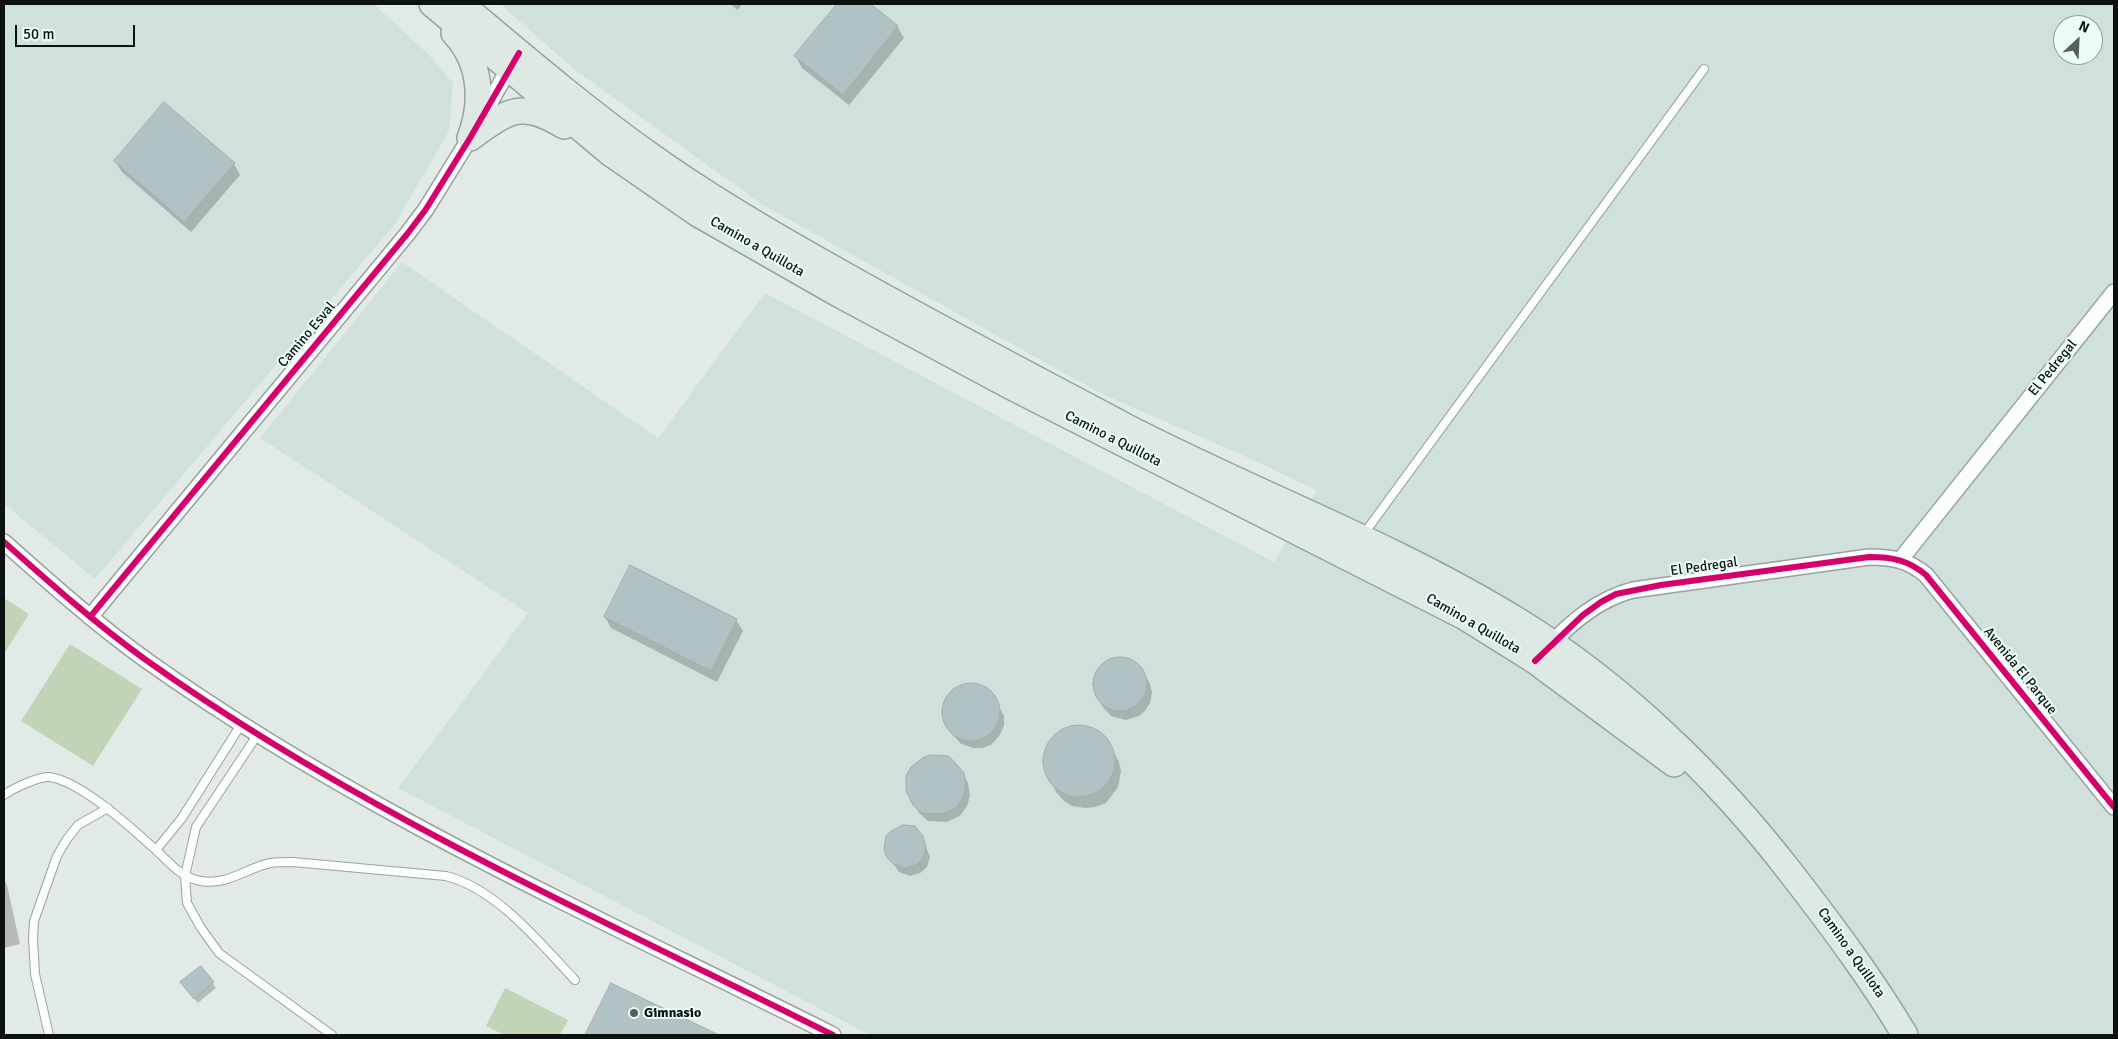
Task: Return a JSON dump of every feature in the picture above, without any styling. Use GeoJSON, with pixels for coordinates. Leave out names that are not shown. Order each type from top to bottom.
{"type":"FeatureCollection","features":[{"type":"Feature","properties":{"kind":"main road"},"geometry":{"type":"LineString","coordinates":[[427,4],[459,38],[467,50],[476,71],[479,96],[478,110],[470,138]]}},
{"type":"Feature","properties":{"kind":"main road","name":"Camino a Quillota"},"geometry":{"type":"LineString","coordinates":[[432,4],[596,116],[653,158],[728,207],[796,248],[913,314],[1127,427],[1360,538],[1467,592],[1544,652],[1630,704],[1680,749],[1768,841],[1792,875],[1846,943],[1905,1035]]}},
{"type":"Feature","properties":{"kind":"main road","name":"Camino a Quillota"},"geometry":{"type":"LineString","coordinates":[[461,4],[514,61],[610,153],[698,214],[840,295],[1006,384],[1463,616],[1544,652]]}},
{"type":"Feature","properties":{"kind":"main road"},"geometry":{"type":"LineString","coordinates":[[470,138],[500,116],[525,110],[550,117],[610,153]]}},
{"type":"Feature","properties":{"kind":"street","name":"Camino Esval"},"geometry":{"type":"LineString","coordinates":[[90,617],[408,233],[426,209],[470,138],[514,61]]}},
{"type":"Feature","properties":{"kind":"street","name":"El Pedregal"},"geometry":{"type":"LineString","coordinates":[[1544,652],[1601,602],[1616,594],[1869,557],[1901,559],[2114,292]]}},
{"type":"Feature","properties":{"kind":"street"},"geometry":{"type":"LineString","coordinates":[[4,542],[90,617],[147,660],[258,734],[391,813],[521,882],[833,1035]]}},
{"type":"Feature","properties":{"kind":"street","name":"Avenida El Parque"},"geometry":{"type":"LineString","coordinates":[[1901,559],[1926,575],[2114,807]]}},
{"type":"Feature","properties":{"kind":"lane"},"geometry":{"type":"LineString","coordinates":[[1360,538],[1704,69]]}},
{"type":"Feature","properties":{"kind":"lane"},"geometry":{"type":"LineString","coordinates":[[156,850],[182,818],[242,723]]}},
{"type":"Feature","properties":{"kind":"lane"},"geometry":{"type":"LineString","coordinates":[[258,734],[196,827],[185,876],[187,903],[201,928],[219,953],[332,1035]]}},
{"type":"Feature","properties":{"kind":"lane"},"geometry":{"type":"LineString","coordinates":[[4,795],[13,789],[48,777],[64,782],[108,808],[185,876],[201,881],[217,882],[269,863],[293,862],[446,876],[462,880],[482,892],[519,922],[575,980]]}},
{"type":"Feature","properties":{"kind":"lane"},"geometry":{"type":"LineString","coordinates":[[48,1035],[35,974],[34,920],[57,856],[67,839],[78,826],[108,808]]}},
{"type":"Feature","properties":{"kind":"shaded area"},"geometry":{"type":"Polygon","coordinates":[[[4,4],[374,4],[429,55],[453,83],[449,131],[395,224],[95,579],[4,504],[4,4]]]}},
{"type":"Feature","properties":{"kind":"shaded area"},"geometry":{"type":"Polygon","coordinates":[[[500,4],[2114,4],[2114,1035],[870,1035],[398,788],[528,613],[260,438],[402,262],[658,438],[765,293],[1274,562],[1317,491],[1260,463],[1100,393],[763,205],[575,70],[500,4]]]}},
{"type":"Feature","properties":{"kind":"green space"},"geometry":{"type":"Polygon","coordinates":[[[4,598],[29,614],[4,654],[4,598]]]}},
{"type":"Feature","properties":{"kind":"green space"},"geometry":{"type":"Polygon","coordinates":[[[70,644],[142,689],[93,766],[21,721],[70,644]]]}},
{"type":"Feature","properties":{"kind":"green space"},"geometry":{"type":"Polygon","coordinates":[[[505,988],[568,1020],[560,1035],[504,1035],[486,1026],[505,988]]]}},
{"type":"Feature","properties":{"kind":"building"},"geometry":{"type":"Polygon","coordinates":[[[837,4],[871,4],[898,26],[843,95],[794,56],[837,4]]]}},
{"type":"Feature","properties":{"kind":"building"},"geometry":{"type":"Polygon","coordinates":[[[164,102],[235,163],[184,222],[114,161],[164,102]]]}},
{"type":"Feature","properties":{"kind":"building"},"geometry":{"type":"Polygon","coordinates":[[[630,565],[737,619],[711,671],[604,617],[630,565]]]}},
{"type":"Feature","properties":{"kind":"building"},"geometry":{"type":"Polygon","coordinates":[[[1115,657],[1125,657],[1135,661],[1143,669],[1147,684],[1143,699],[1135,707],[1125,711],[1115,711],[1105,707],[1097,699],[1093,689],[1093,679],[1097,669],[1105,661],[1115,657]]]}},
{"type":"Feature","properties":{"kind":"building"},"geometry":{"type":"Polygon","coordinates":[[[971,683],[987,688],[995,696],[1000,712],[995,728],[987,736],[971,741],[955,736],[947,728],[942,712],[947,696],[955,688],[971,683]]]}},
{"type":"Feature","properties":{"kind":"building"},"geometry":{"type":"Polygon","coordinates":[[[1079,725],[1093,728],[1105,735],[1112,747],[1115,761],[1112,775],[1105,787],[1093,794],[1079,797],[1065,794],[1053,787],[1046,775],[1043,761],[1046,747],[1053,735],[1065,728],[1079,725]]]}},
{"type":"Feature","properties":{"kind":"building"},"geometry":{"type":"Polygon","coordinates":[[[931,755],[949,756],[964,773],[966,787],[963,798],[956,808],[942,814],[922,813],[913,805],[906,791],[906,776],[911,767],[924,757],[931,755]]]}},
{"type":"Feature","properties":{"kind":"building"},"geometry":{"type":"Polygon","coordinates":[[[903,825],[915,826],[923,836],[926,848],[923,858],[916,865],[904,868],[893,864],[886,856],[884,849],[886,836],[903,825]]]}},
{"type":"Feature","properties":{"kind":"building"},"geometry":{"type":"Polygon","coordinates":[[[201,966],[214,982],[194,999],[180,982],[201,966]]]}},
{"type":"Feature","properties":{"kind":"building","name":"Gimnasio"},"geometry":{"type":"Polygon","coordinates":[[[611,983],[719,1035],[585,1035],[611,983]]]}},
{"type":"Feature","properties":{"kind":"cycle path"},"geometry":{"type":"LineString","coordinates":[[90,617],[408,233],[426,209],[470,138],[519,53]]}},
{"type":"Feature","properties":{"kind":"cycle path"},"geometry":{"type":"LineString","coordinates":[[4,542],[91,618],[146,660],[227,715],[310,766],[482,861],[833,1035]]}},
{"type":"Feature","properties":{"kind":"cycle path"},"geometry":{"type":"LineString","coordinates":[[1535,661],[1583,615],[1616,594],[1661,585],[1869,557],[1899,560],[1913,566],[1926,575],[2114,807]]}},
{"type":"Feature","properties":{"kind":"place","name":"Gimnasio"},"geometry":{"type":"Point","coordinates":[634,1013]}}]}
